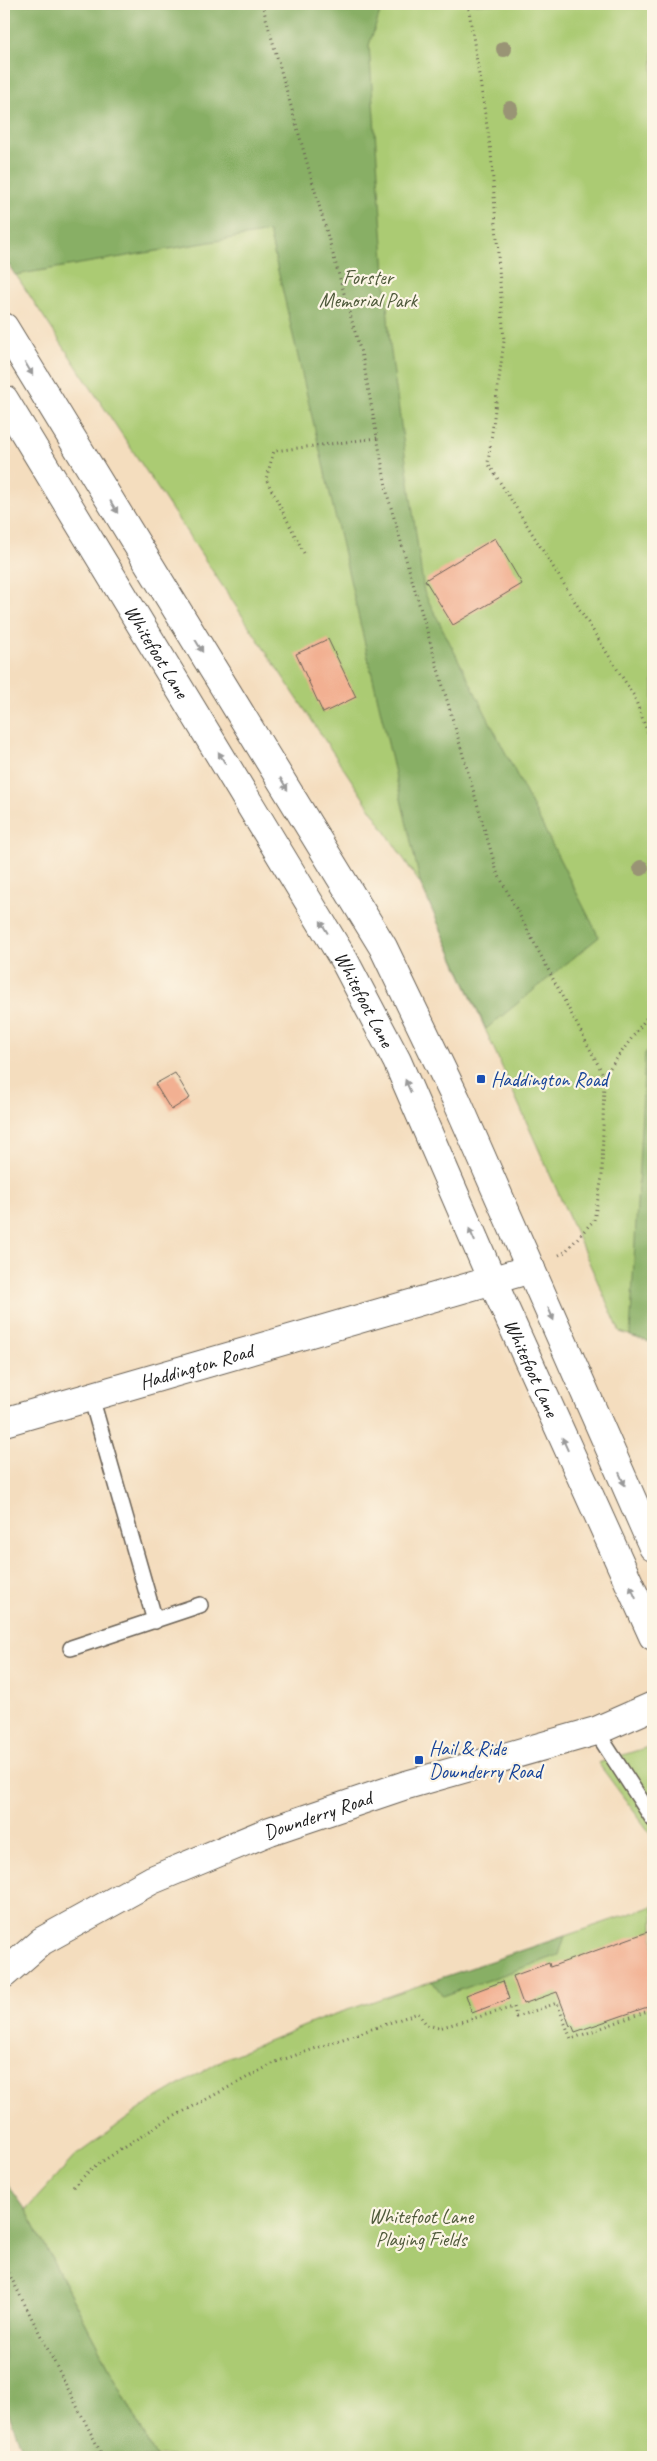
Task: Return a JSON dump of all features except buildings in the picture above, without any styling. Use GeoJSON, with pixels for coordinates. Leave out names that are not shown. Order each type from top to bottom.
{"type":"FeatureCollection","features":[{"type":"Feature","properties":{"kind":"street","name":"Whitefoot Lane"},"geometry":{"type":"LineString","coordinates":[[4,327],[383,947],[456,1099],[653,1548]]}},
{"type":"Feature","properties":{"kind":"street","name":"Whitefoot Lane"},"geometry":{"type":"LineString","coordinates":[[4,399],[344,960],[398,1061],[492,1280],[653,1636]]}},
{"type":"Feature","properties":{"kind":"street","name":"Haddington Road"},"geometry":{"type":"LineString","coordinates":[[4,1422],[532,1269]]}},
{"type":"Feature","properties":{"kind":"street","name":"Downderry Road"},"geometry":{"type":"LineString","coordinates":[[4,1974],[42,1941],[152,1880],[270,1831],[403,1786],[596,1731],[653,1706]]}},
{"type":"Feature","properties":{"kind":"lane"},"geometry":{"type":"LineString","coordinates":[[91,1397],[155,1621]]}},
{"type":"Feature","properties":{"kind":"lane"},"geometry":{"type":"LineString","coordinates":[[71,1648],[200,1605]]}},
{"type":"Feature","properties":{"kind":"lane"},"geometry":{"type":"LineString","coordinates":[[596,1731],[653,1819]]}},
{"type":"Feature","properties":{"kind":"path"},"geometry":{"type":"LineString","coordinates":[[262,4],[363,360],[388,496],[497,872],[604,1076],[602,1176],[594,1220],[565,1252]]}},
{"type":"Feature","properties":{"kind":"path"},"geometry":{"type":"LineString","coordinates":[[468,4],[492,152],[504,341],[488,463],[634,696],[653,747]]}},
{"type":"Feature","properties":{"kind":"path"},"geometry":{"type":"LineString","coordinates":[[304,553],[266,479],[274,451],[377,438]]}},
{"type":"Feature","properties":{"kind":"path"},"geometry":{"type":"LineString","coordinates":[[604,1076],[653,1009],[653,1003]]}},
{"type":"Feature","properties":{"kind":"path"},"geometry":{"type":"LineString","coordinates":[[73,2188],[92,2168],[162,2123],[276,2062],[378,2025],[418,2013],[427,2025],[440,2028],[514,2007],[516,2017],[557,2003],[572,2039],[653,2009]]}},
{"type":"Feature","properties":{"kind":"path"},"geometry":{"type":"LineString","coordinates":[[4,2264],[103,2457]]}},
{"type":"Feature","properties":{"kind":"green space","name":"Forster Memorial Park"},"geometry":{"type":"Polygon","coordinates":[[[4,4],[653,4],[653,1343],[620,1332],[421,885],[4,257],[4,4]]]}},
{"type":"Feature","properties":{"kind":"green space"},"geometry":{"type":"Polygon","coordinates":[[[4,4],[383,4],[369,45],[390,345],[424,592],[599,937],[486,1029],[421,885],[269,232],[15,275],[4,257],[4,4]]]}},
{"type":"Feature","properties":{"kind":"green space"},"geometry":{"type":"Polygon","coordinates":[[[653,1047],[653,1343],[630,1336],[645,1053],[653,1047]]]}},
{"type":"Feature","properties":{"kind":"green space"},"geometry":{"type":"Polygon","coordinates":[[[653,1747],[653,1837],[598,1763],[653,1747]]]}},
{"type":"Feature","properties":{"kind":"green space","name":"Whitefoot Lane Playing Fields"},"geometry":{"type":"Polygon","coordinates":[[[653,1906],[653,2457],[156,2457],[26,2210],[75,2156],[146,2105],[224,2059],[324,2018],[653,1906]]]}},
{"type":"Feature","properties":{"kind":"green space"},"geometry":{"type":"Polygon","coordinates":[[[565,1936],[559,1955],[443,1996],[432,1981],[565,1936]]]}},
{"type":"Feature","properties":{"kind":"green space"},"geometry":{"type":"Polygon","coordinates":[[[4,2179],[26,2210],[156,2457],[25,2457],[4,2401],[4,2179]]]}},
{"type":"Feature","properties":{"kind":"place","name":"Haddington Road"},"geometry":{"type":"Point","coordinates":[481,1079]}},
{"type":"Feature","properties":{"kind":"place","name":"Hail & Ride Downderry Road"},"geometry":{"type":"Point","coordinates":[419,1760]}}]}
